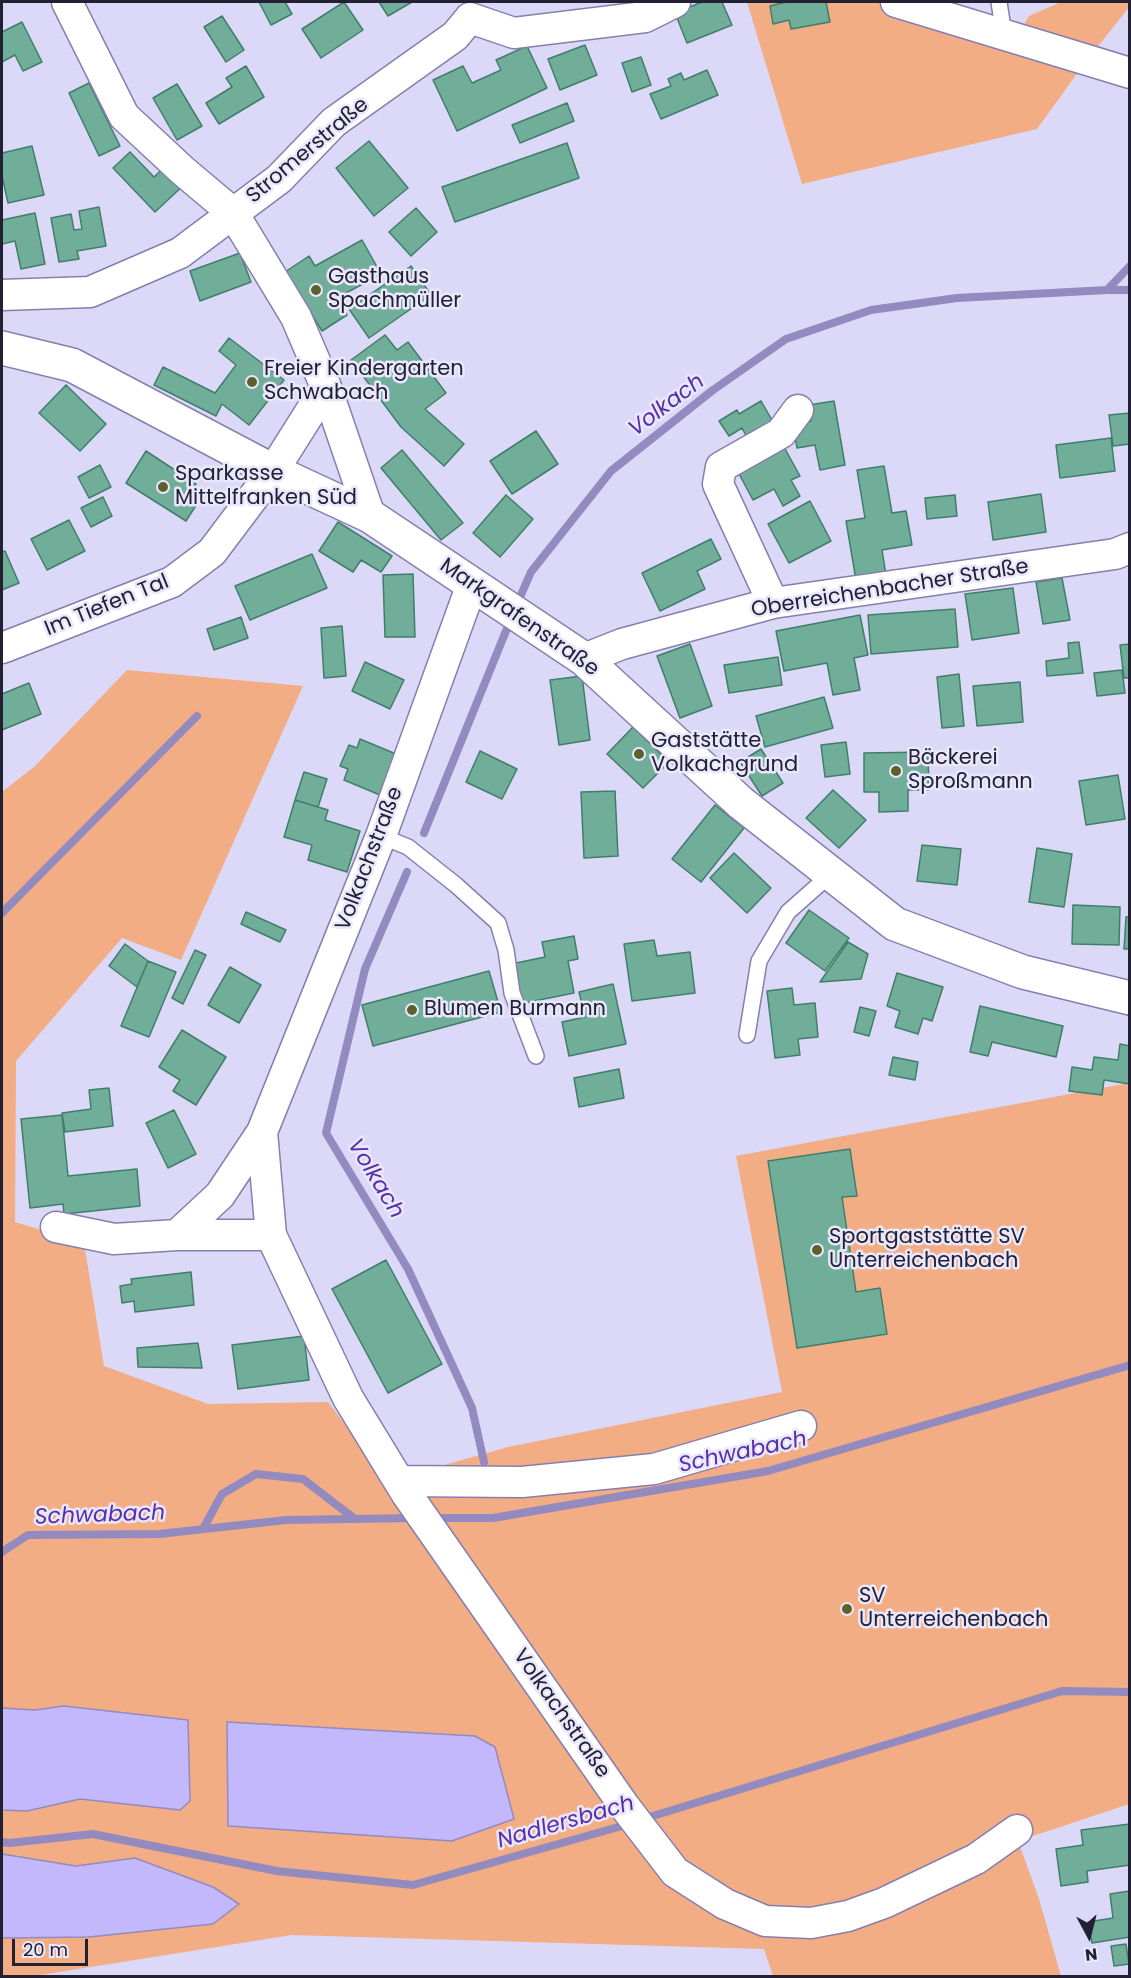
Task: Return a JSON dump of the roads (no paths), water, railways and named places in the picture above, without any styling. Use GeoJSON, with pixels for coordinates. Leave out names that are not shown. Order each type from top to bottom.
{"type":"FeatureCollection","features":[{"type":"Feature","properties":{"kind":"main road","name":"Markgrafenstraße"},"geometry":{"type":"LineString","coordinates":[[2,348],[72,365],[273,471],[370,516],[584,659],[741,803],[895,924],[1023,972],[1130,998]]}},
{"type":"Feature","properties":{"kind":"street"},"geometry":{"type":"LineString","coordinates":[[67,2],[124,116],[233,213],[296,317],[326,387],[370,516]]}},
{"type":"Feature","properties":{"kind":"street","name":"Stromerstraße"},"geometry":{"type":"LineString","coordinates":[[2,295],[90,292],[180,253],[279,179],[334,122],[455,36],[471,10],[514,33],[645,17],[675,2]]}},
{"type":"Feature","properties":{"kind":"street"},"geometry":{"type":"LineString","coordinates":[[896,2],[1130,73]]}},
{"type":"Feature","properties":{"kind":"street","name":"Im Tiefen Tal"},"geometry":{"type":"LineString","coordinates":[[2,648],[172,582],[212,552],[273,471],[326,387]]}},
{"type":"Feature","properties":{"kind":"street"},"geometry":{"type":"LineString","coordinates":[[773,603],[718,484],[721,467],[781,433],[798,410]]}},
{"type":"Feature","properties":{"kind":"street","name":"Oberreichenbacher Straße"},"geometry":{"type":"LineString","coordinates":[[584,659],[622,644],[773,603],[1115,554],[1130,548]]}},
{"type":"Feature","properties":{"kind":"street","name":"Volkachstraße"},"geometry":{"type":"LineString","coordinates":[[177,1235],[220,1195],[262,1132],[479,588]]}},
{"type":"Feature","properties":{"kind":"street","name":"Volkachstraße"},"geometry":{"type":"LineString","coordinates":[[262,1132],[271,1235],[348,1398],[403,1487],[442,1544],[626,1807],[675,1872],[725,1904],[765,1921],[811,1923],[848,1916],[884,1903],[975,1859],[1017,1830]]}},
{"type":"Feature","properties":{"kind":"street"},"geometry":{"type":"LineString","coordinates":[[56,1227],[114,1239],[177,1235],[271,1235]]}},
{"type":"Feature","properties":{"kind":"street"},"geometry":{"type":"LineString","coordinates":[[403,1487],[522,1482],[654,1469],[801,1426]]}},
{"type":"Feature","properties":{"kind":"lane"},"geometry":{"type":"LineString","coordinates":[[999,2],[1004,35]]}},
{"type":"Feature","properties":{"kind":"lane"},"geometry":{"type":"LineString","coordinates":[[381,836],[408,847],[456,885],[498,923],[506,950],[512,993],[536,1056]]}},
{"type":"Feature","properties":{"kind":"lane"},"geometry":{"type":"LineString","coordinates":[[747,1035],[759,961],[788,912],[831,874]]}},
{"type":"Feature","properties":{"kind":"waterway","name":"Volkach"},"geometry":{"type":"LineString","coordinates":[[517,604],[531,572],[611,471],[713,390],[786,339],[871,310],[957,298],[1107,290],[1130,266]]}},
{"type":"Feature","properties":{"kind":"waterway"},"geometry":{"type":"LineString","coordinates":[[1107,290],[1130,290]]}},
{"type":"Feature","properties":{"kind":"waterway","name":"Volkach"},"geometry":{"type":"LineString","coordinates":[[424,833],[510,621]]}},
{"type":"Feature","properties":{"kind":"waterway"},"geometry":{"type":"LineString","coordinates":[[2,913],[197,716]]}},
{"type":"Feature","properties":{"kind":"waterway","name":"Volkach"},"geometry":{"type":"LineString","coordinates":[[407,872],[365,969],[326,1133],[408,1269],[472,1408],[484,1462]]}},
{"type":"Feature","properties":{"kind":"waterway","name":"Schwabach"},"geometry":{"type":"LineString","coordinates":[[433,1518],[493,1518],[768,1471],[1130,1365]]}},
{"type":"Feature","properties":{"kind":"waterway","name":"Schwabach"},"geometry":{"type":"LineString","coordinates":[[203,1529],[222,1494],[256,1474],[303,1479],[355,1519]]}},
{"type":"Feature","properties":{"kind":"waterway","name":"Schwabach"},"geometry":{"type":"LineString","coordinates":[[2,1552],[28,1535],[159,1534],[286,1520],[415,1518]]}},
{"type":"Feature","properties":{"kind":"waterway","name":"Nadlersbach"},"geometry":{"type":"LineString","coordinates":[[643,1819],[1062,1691],[1130,1692]]}},
{"type":"Feature","properties":{"kind":"waterway","name":"Nadlersbach"},"geometry":{"type":"LineString","coordinates":[[2,1842],[93,1834],[277,1871],[413,1885],[629,1824]]}},
{"type":"Feature","properties":{"kind":"place","name":"Gasthaus Spachmüller"},"geometry":{"type":"Point","coordinates":[316,290]}},
{"type":"Feature","properties":{"kind":"place","name":"Freier Kindergarten Schwabach"},"geometry":{"type":"Point","coordinates":[252,382]}},
{"type":"Feature","properties":{"kind":"place","name":"Sparkasse Mittelfranken Süd"},"geometry":{"type":"Point","coordinates":[163,487]}},
{"type":"Feature","properties":{"kind":"place","name":"Gaststätte Volkachgrund"},"geometry":{"type":"Point","coordinates":[639,754]}},
{"type":"Feature","properties":{"kind":"place","name":"Bäckerei Sproßmann"},"geometry":{"type":"Point","coordinates":[896,771]}},
{"type":"Feature","properties":{"kind":"place","name":"Blumen Burmann"},"geometry":{"type":"Point","coordinates":[412,1010]}},
{"type":"Feature","properties":{"kind":"place","name":"Sportgaststätte SV Unterreichenbach"},"geometry":{"type":"Point","coordinates":[817,1250]}},
{"type":"Feature","properties":{"kind":"place","name":"SV Unterreichenbach"},"geometry":{"type":"Point","coordinates":[847,1609]}}]}
